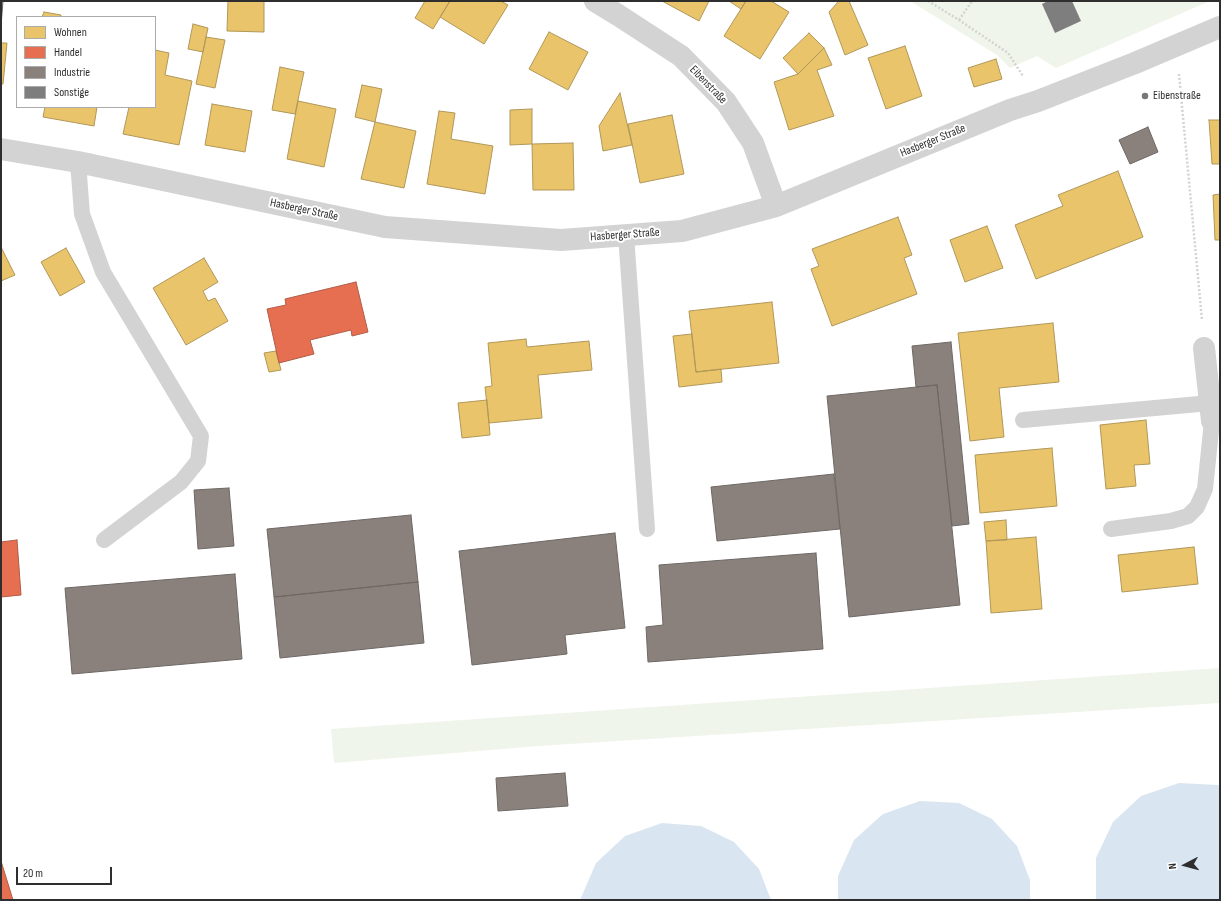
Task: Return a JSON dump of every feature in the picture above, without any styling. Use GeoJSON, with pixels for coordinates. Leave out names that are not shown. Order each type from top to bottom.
{"type":"FeatureCollection","features":[{"type":"Feature","properties":{"kind":"street","name":"Eibenstraße"},"geometry":{"type":"LineString","coordinates":[[595,1],[681,56],[726,102],[753,143],[776,206]]}},
{"type":"Feature","properties":{"kind":"street","name":"Hasberger Straße"},"geometry":{"type":"LineString","coordinates":[[1,149],[78,162],[385,227],[561,240],[682,231],[776,206],[1010,110],[1038,101],[1177,46],[1220,27]]}},
{"type":"Feature","properties":{"kind":"street"},"geometry":{"type":"LineString","coordinates":[[1204,348],[1214,415]]}},
{"type":"Feature","properties":{"kind":"lane"},"geometry":{"type":"LineString","coordinates":[[78,162],[82,214],[103,272],[201,436],[198,460],[181,482],[104,540]]}},
{"type":"Feature","properties":{"kind":"lane"},"geometry":{"type":"LineString","coordinates":[[626,235],[646,529]]}},
{"type":"Feature","properties":{"kind":"lane"},"geometry":{"type":"LineString","coordinates":[[1023,420],[1214,415],[1205,490],[1197,508],[1188,516],[1171,521],[1111,529]]}},
{"type":"Feature","properties":{"kind":"path"},"geometry":{"type":"LineString","coordinates":[[928,1],[1008,53],[1038,101]]}},
{"type":"Feature","properties":{"kind":"path"},"geometry":{"type":"LineString","coordinates":[[959,20],[972,1]]}},
{"type":"Feature","properties":{"kind":"path"},"geometry":{"type":"LineString","coordinates":[[1177,46],[1204,348]]}},
{"type":"Feature","properties":{"kind":"shaded area"},"geometry":{"type":"Polygon","coordinates":[[[910,1],[1210,1],[1056,68],[1037,56],[1010,68],[997,55],[910,1]]]}},
{"type":"Feature","properties":{"kind":"shaded area"},"geometry":{"type":"Polygon","coordinates":[[[1220,668],[1220,703],[538,746],[334,763],[331,729],[1220,668]]]}},
{"type":"Feature","properties":{"kind":"shaded area"},"geometry":{"type":"Polygon","coordinates":[[[1179,783],[1220,786],[1220,900],[1097,900],[1096,858],[1113,822],[1141,796],[1179,783]]]}},
{"type":"Feature","properties":{"kind":"shaded area"},"geometry":{"type":"Polygon","coordinates":[[[920,801],[959,803],[992,819],[1017,846],[1030,880],[1030,900],[838,900],[838,876],[854,840],[883,814],[920,801]]]}},
{"type":"Feature","properties":{"kind":"shaded area"},"geometry":{"type":"Polygon","coordinates":[[[662,823],[701,826],[734,842],[759,869],[771,900],[580,900],[596,863],[625,836],[662,823]]]}},
{"type":"Feature","properties":{"kind":"building: Wohnen"},"geometry":{"type":"Polygon","coordinates":[[[228,1],[264,1],[264,32],[227,31],[228,1]]]}},
{"type":"Feature","properties":{"kind":"building: Wohnen"},"geometry":{"type":"Polygon","coordinates":[[[425,1],[450,1],[433,29],[415,18],[425,1]]]}},
{"type":"Feature","properties":{"kind":"building: Wohnen"},"geometry":{"type":"Polygon","coordinates":[[[450,1],[501,1],[508,5],[484,44],[440,17],[450,1]]]}},
{"type":"Feature","properties":{"kind":"building: Wohnen"},"geometry":{"type":"Polygon","coordinates":[[[662,1],[709,1],[699,21],[662,1]]]}},
{"type":"Feature","properties":{"kind":"building: Wohnen"},"geometry":{"type":"Polygon","coordinates":[[[729,1],[746,1],[741,9],[729,1]]]}},
{"type":"Feature","properties":{"kind":"building: Wohnen"},"geometry":{"type":"Polygon","coordinates":[[[746,1],[771,1],[789,12],[760,59],[724,36],[746,1]]]}},
{"type":"Feature","properties":{"kind":"building: Wohnen"},"geometry":{"type":"Polygon","coordinates":[[[839,1],[849,1],[868,45],[845,55],[829,12],[839,1]]]}},
{"type":"Feature","properties":{"kind":"building: Wohnen"},"geometry":{"type":"Polygon","coordinates":[[[44,12],[61,15],[61,16],[42,16],[44,12]]]}},
{"type":"Feature","properties":{"kind":"building: Wohnen"},"geometry":{"type":"Polygon","coordinates":[[[193,24],[208,28],[203,52],[188,49],[193,24]]]}},
{"type":"Feature","properties":{"kind":"building: Wohnen"},"geometry":{"type":"Polygon","coordinates":[[[549,32],[588,52],[568,90],[529,69],[549,32]]]}},
{"type":"Feature","properties":{"kind":"building: Wohnen"},"geometry":{"type":"Polygon","coordinates":[[[809,33],[824,48],[798,74],[783,58],[809,33]]]}},
{"type":"Feature","properties":{"kind":"building: Wohnen"},"geometry":{"type":"Polygon","coordinates":[[[206,37],[225,40],[215,88],[196,84],[206,37]]]}},
{"type":"Feature","properties":{"kind":"building: Wohnen"},"geometry":{"type":"Polygon","coordinates":[[[1,43],[7,43],[3,84],[1,84],[1,43]]]}},
{"type":"Feature","properties":{"kind":"building: Wohnen"},"geometry":{"type":"Polygon","coordinates":[[[905,46],[922,96],[886,109],[868,58],[905,46]]]}},
{"type":"Feature","properties":{"kind":"building: Wohnen"},"geometry":{"type":"Polygon","coordinates":[[[824,48],[832,65],[817,70],[834,116],[789,130],[774,82],[798,74],[824,48]]]}},
{"type":"Feature","properties":{"kind":"building: Wohnen"},"geometry":{"type":"Polygon","coordinates":[[[156,50],[169,53],[165,75],[192,81],[179,145],[123,134],[129,108],[156,108],[156,50]]]}},
{"type":"Feature","properties":{"kind":"building: Wohnen"},"geometry":{"type":"Polygon","coordinates":[[[996,59],[1002,79],[974,87],[968,68],[996,59]]]}},
{"type":"Feature","properties":{"kind":"building: Wohnen"},"geometry":{"type":"Polygon","coordinates":[[[280,67],[304,72],[295,114],[272,110],[280,67]]]}},
{"type":"Feature","properties":{"kind":"building: Wohnen"},"geometry":{"type":"Polygon","coordinates":[[[362,85],[382,89],[375,122],[355,117],[362,85]]]}},
{"type":"Feature","properties":{"kind":"building: Wohnen"},"geometry":{"type":"Polygon","coordinates":[[[620,93],[632,145],[603,151],[599,126],[620,93]]]}},
{"type":"Feature","properties":{"kind":"building: Wohnen"},"geometry":{"type":"Polygon","coordinates":[[[298,101],[336,109],[324,167],[287,159],[298,101]]]}},
{"type":"Feature","properties":{"kind":"building: Wohnen"},"geometry":{"type":"Polygon","coordinates":[[[212,104],[252,111],[245,152],[205,145],[212,104]]]}},
{"type":"Feature","properties":{"kind":"building: Wohnen"},"geometry":{"type":"Polygon","coordinates":[[[45,108],[97,108],[94,126],[43,117],[45,108]]]}},
{"type":"Feature","properties":{"kind":"building: Wohnen"},"geometry":{"type":"Polygon","coordinates":[[[532,109],[532,144],[510,145],[510,110],[532,109]]]}},
{"type":"Feature","properties":{"kind":"building: Wohnen"},"geometry":{"type":"Polygon","coordinates":[[[439,111],[455,113],[451,139],[493,146],[485,194],[427,184],[439,111]]]}},
{"type":"Feature","properties":{"kind":"building: Wohnen"},"geometry":{"type":"Polygon","coordinates":[[[672,115],[684,174],[640,183],[628,124],[672,115]]]}},
{"type":"Feature","properties":{"kind":"building: Wohnen"},"geometry":{"type":"Polygon","coordinates":[[[1209,120],[1220,120],[1220,164],[1212,164],[1209,120]]]}},
{"type":"Feature","properties":{"kind":"building: Wohnen"},"geometry":{"type":"Polygon","coordinates":[[[375,122],[416,131],[404,188],[361,179],[375,122]]]}},
{"type":"Feature","properties":{"kind":"building: Wohnen"},"geometry":{"type":"Polygon","coordinates":[[[573,143],[574,190],[533,190],[532,144],[573,143]]]}},
{"type":"Feature","properties":{"kind":"building: Wohnen"},"geometry":{"type":"Polygon","coordinates":[[[1118,171],[1143,237],[1036,279],[1015,225],[1063,206],[1058,195],[1118,171]]]}},
{"type":"Feature","properties":{"kind":"building: Wohnen"},"geometry":{"type":"Polygon","coordinates":[[[1220,194],[1220,240],[1215,240],[1213,195],[1220,194]]]}},
{"type":"Feature","properties":{"kind":"building: Wohnen"},"geometry":{"type":"Polygon","coordinates":[[[898,217],[912,255],[904,258],[917,294],[832,326],[811,269],[819,266],[812,249],[898,217]]]}},
{"type":"Feature","properties":{"kind":"building: Wohnen"},"geometry":{"type":"Polygon","coordinates":[[[987,226],[1003,268],[965,282],[950,240],[987,226]]]}},
{"type":"Feature","properties":{"kind":"building: Wohnen"},"geometry":{"type":"Polygon","coordinates":[[[1,247],[15,275],[1,281],[1,247]]]}},
{"type":"Feature","properties":{"kind":"building: Wohnen"},"geometry":{"type":"Polygon","coordinates":[[[66,248],[85,282],[60,296],[41,262],[66,248]]]}},
{"type":"Feature","properties":{"kind":"building: Wohnen"},"geometry":{"type":"Polygon","coordinates":[[[204,258],[218,282],[203,291],[208,301],[215,298],[228,321],[186,345],[153,288],[204,258]]]}},
{"type":"Feature","properties":{"kind":"building: Wohnen"},"geometry":{"type":"Polygon","coordinates":[[[772,302],[779,363],[696,372],[689,311],[772,302]]]}},
{"type":"Feature","properties":{"kind":"building: Wohnen"},"geometry":{"type":"Polygon","coordinates":[[[1053,323],[1059,382],[999,388],[1004,437],[970,441],[958,333],[1053,323]]]}},
{"type":"Feature","properties":{"kind":"building: Wohnen"},"geometry":{"type":"Polygon","coordinates":[[[692,334],[696,372],[721,369],[722,382],[679,387],[673,336],[692,334]]]}},
{"type":"Feature","properties":{"kind":"building: Wohnen"},"geometry":{"type":"Polygon","coordinates":[[[526,339],[527,347],[589,341],[592,370],[538,375],[542,418],[489,423],[485,387],[492,386],[488,343],[526,339]]]}},
{"type":"Feature","properties":{"kind":"building: Wohnen"},"geometry":{"type":"Polygon","coordinates":[[[276,351],[281,370],[269,372],[264,353],[276,351]]]}},
{"type":"Feature","properties":{"kind":"building: Wohnen"},"geometry":{"type":"Polygon","coordinates":[[[487,400],[490,435],[462,438],[458,403],[487,400]]]}},
{"type":"Feature","properties":{"kind":"building: Wohnen"},"geometry":{"type":"Polygon","coordinates":[[[1146,420],[1150,464],[1134,465],[1136,486],[1106,489],[1100,425],[1146,420]]]}},
{"type":"Feature","properties":{"kind":"building: Wohnen"},"geometry":{"type":"Polygon","coordinates":[[[1052,448],[1057,506],[980,513],[975,455],[1052,448]]]}},
{"type":"Feature","properties":{"kind":"building: Wohnen"},"geometry":{"type":"Polygon","coordinates":[[[1006,520],[1007,540],[986,541],[984,522],[1006,520]]]}},
{"type":"Feature","properties":{"kind":"building: Wohnen"},"geometry":{"type":"Polygon","coordinates":[[[1036,537],[1042,609],[991,613],[986,541],[1036,537]]]}},
{"type":"Feature","properties":{"kind":"building: Wohnen"},"geometry":{"type":"Polygon","coordinates":[[[1194,547],[1198,584],[1122,592],[1118,555],[1194,547]]]}},
{"type":"Feature","properties":{"kind":"building: Handel"},"geometry":{"type":"Polygon","coordinates":[[[356,282],[368,332],[352,336],[351,330],[310,340],[314,354],[279,363],[267,309],[286,305],[285,299],[356,282]]]}},
{"type":"Feature","properties":{"kind":"building: Handel"},"geometry":{"type":"Polygon","coordinates":[[[17,540],[21,595],[1,597],[1,542],[17,540]]]}},
{"type":"Feature","properties":{"kind":"building: Handel"},"geometry":{"type":"Polygon","coordinates":[[[1,861],[13,900],[1,900],[1,861]]]}},
{"type":"Feature","properties":{"kind":"building: Industrie"},"geometry":{"type":"Polygon","coordinates":[[[1,1],[3,1],[1,26],[1,1]]]}},
{"type":"Feature","properties":{"kind":"building: Industrie"},"geometry":{"type":"Polygon","coordinates":[[[1148,127],[1158,152],[1130,164],[1119,140],[1148,127]]]}},
{"type":"Feature","properties":{"kind":"building: Industrie"},"geometry":{"type":"Polygon","coordinates":[[[951,342],[969,524],[952,526],[937,385],[916,387],[912,346],[951,342]]]}},
{"type":"Feature","properties":{"kind":"building: Industrie"},"geometry":{"type":"Polygon","coordinates":[[[937,385],[960,605],[849,617],[827,396],[937,385]]]}},
{"type":"Feature","properties":{"kind":"building: Industrie"},"geometry":{"type":"Polygon","coordinates":[[[834,474],[840,529],[717,541],[711,487],[834,474]]]}},
{"type":"Feature","properties":{"kind":"building: Industrie"},"geometry":{"type":"Polygon","coordinates":[[[229,488],[234,546],[198,549],[194,490],[229,488]]]}},
{"type":"Feature","properties":{"kind":"building: Industrie"},"geometry":{"type":"Polygon","coordinates":[[[411,515],[418,582],[274,597],[267,529],[411,515]]]}},
{"type":"Feature","properties":{"kind":"building: Industrie"},"geometry":{"type":"Polygon","coordinates":[[[615,533],[625,628],[565,635],[567,654],[472,665],[459,551],[615,533]]]}},
{"type":"Feature","properties":{"kind":"building: Industrie"},"geometry":{"type":"Polygon","coordinates":[[[816,553],[823,649],[648,662],[646,627],[663,625],[659,565],[816,553]]]}},
{"type":"Feature","properties":{"kind":"building: Industrie"},"geometry":{"type":"Polygon","coordinates":[[[235,574],[242,659],[72,674],[65,588],[235,574]]]}},
{"type":"Feature","properties":{"kind":"building: Industrie"},"geometry":{"type":"Polygon","coordinates":[[[418,582],[424,643],[280,658],[274,597],[418,582]]]}},
{"type":"Feature","properties":{"kind":"building: Industrie"},"geometry":{"type":"Polygon","coordinates":[[[565,773],[568,806],[498,811],[496,778],[565,773]]]}},
{"type":"Feature","properties":{"kind":"building: Sonstige"},"geometry":{"type":"Polygon","coordinates":[[[1048,1],[1072,1],[1081,21],[1055,33],[1042,4],[1048,1]]]}},
{"type":"Feature","properties":{"kind":"place","name":"Eibenstraße"},"geometry":{"type":"Point","coordinates":[1145,96]}}]}
